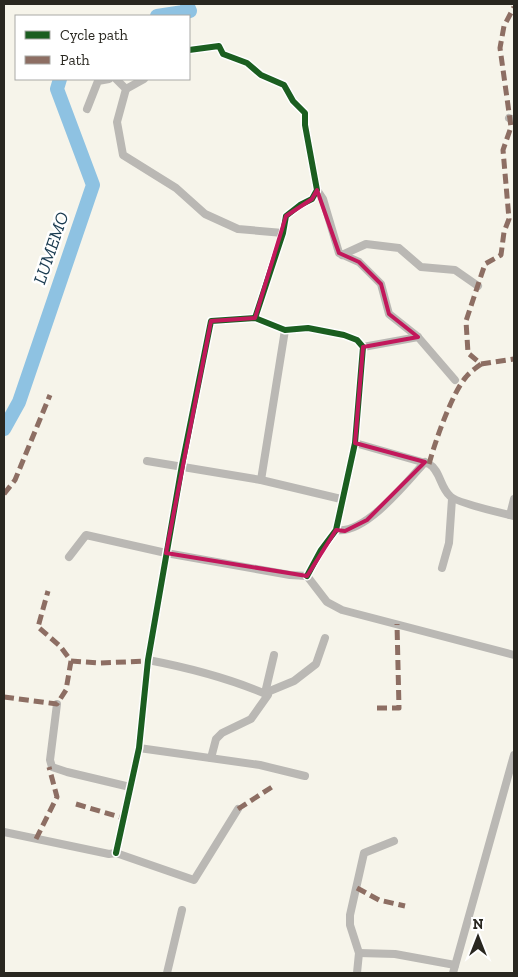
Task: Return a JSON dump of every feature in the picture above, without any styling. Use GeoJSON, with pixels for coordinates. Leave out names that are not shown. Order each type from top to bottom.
{"type":"FeatureCollection","features":[{"type":"Feature","properties":{"kind":"street"},"geometry":{"type":"LineString","coordinates":[[190,50],[219,46],[223,54],[247,63],[261,75],[284,85],[293,101],[305,113],[305,125],[317,190],[323,199],[338,254],[359,262],[381,284],[389,314],[418,336],[455,380]]}},
{"type":"Feature","properties":{"kind":"street"},"geometry":{"type":"LineString","coordinates":[[87,109],[98,81],[103,80]]}},
{"type":"Feature","properties":{"kind":"street"},"geometry":{"type":"LineString","coordinates":[[117,80],[126,89]]}},
{"type":"Feature","properties":{"kind":"street"},"geometry":{"type":"LineString","coordinates":[[142,80],[126,89],[117,122],[123,155],[176,188],[205,214],[238,229],[283,234]]}},
{"type":"Feature","properties":{"kind":"street"},"geometry":{"type":"LineString","coordinates":[[255,318],[283,234],[286,216],[300,205],[312,199],[317,190]]}},
{"type":"Feature","properties":{"kind":"street"},"geometry":{"type":"LineString","coordinates":[[342,255],[366,244],[398,248],[421,267],[455,270],[478,286]]}},
{"type":"Feature","properties":{"kind":"street"},"geometry":{"type":"LineString","coordinates":[[116,853],[139,748],[148,660],[166,553],[211,321],[255,318],[285,330],[308,328],[344,334],[357,340],[363,347],[355,443],[341,499],[336,530],[321,550],[307,576]]}},
{"type":"Feature","properties":{"kind":"street"},"geometry":{"type":"LineString","coordinates":[[260,480],[285,330]]}},
{"type":"Feature","properties":{"kind":"street"},"geometry":{"type":"LineString","coordinates":[[363,347],[418,336]]}},
{"type":"Feature","properties":{"kind":"street"},"geometry":{"type":"LineString","coordinates":[[355,443],[434,466],[442,487],[452,498],[512,516],[514,499]]}},
{"type":"Feature","properties":{"kind":"street"},"geometry":{"type":"LineString","coordinates":[[147,461],[182,465],[260,480],[341,499]]}},
{"type":"Feature","properties":{"kind":"street"},"geometry":{"type":"LineString","coordinates":[[336,530],[345,531],[367,520],[394,496],[425,462]]}},
{"type":"Feature","properties":{"kind":"street"},"geometry":{"type":"LineString","coordinates":[[442,568],[449,543],[452,498]]}},
{"type":"Feature","properties":{"kind":"street"},"geometry":{"type":"LineString","coordinates":[[69,557],[86,536],[166,553],[290,575],[307,576]]}},
{"type":"Feature","properties":{"kind":"street"},"geometry":{"type":"LineString","coordinates":[[307,576],[326,602],[342,610],[514,655]]}},
{"type":"Feature","properties":{"kind":"street"},"geometry":{"type":"LineString","coordinates":[[148,660],[188,667],[230,679],[265,693],[294,681],[316,664],[326,638]]}},
{"type":"Feature","properties":{"kind":"street"},"geometry":{"type":"LineString","coordinates":[[211,758],[216,739],[222,733],[251,719],[268,695],[265,693],[274,655]]}},
{"type":"Feature","properties":{"kind":"street"},"geometry":{"type":"LineString","coordinates":[[57,704],[50,760],[52,767],[130,787]]}},
{"type":"Feature","properties":{"kind":"street"},"geometry":{"type":"LineString","coordinates":[[139,748],[260,764],[305,776]]}},
{"type":"Feature","properties":{"kind":"street"},"geometry":{"type":"LineString","coordinates":[[359,953],[395,954],[454,969],[514,755]]}},
{"type":"Feature","properties":{"kind":"street"},"geometry":{"type":"LineString","coordinates":[[4,832],[109,854],[116,853],[194,880],[238,809]]}},
{"type":"Feature","properties":{"kind":"street"},"geometry":{"type":"LineString","coordinates":[[357,973],[359,953],[350,925],[350,915],[364,853],[394,841]]}},
{"type":"Feature","properties":{"kind":"street"},"geometry":{"type":"LineString","coordinates":[[167,973],[182,910]]}},
{"type":"Feature","properties":{"kind":"highlighted area"},"geometry":{"type":"Polygon","coordinates":[[[317,190],[339,253],[359,262],[381,284],[389,314],[418,337],[363,347],[355,443],[425,462],[367,520],[345,531],[336,530],[307,576],[166,553],[211,321],[255,318],[286,216],[312,199],[317,190]]]}},
{"type":"Feature","properties":{"kind":"waterway","name":"LUMEMO"},"geometry":{"type":"LineString","coordinates":[[164,15],[190,11],[187,4]]}},
{"type":"Feature","properties":{"kind":"waterway","name":"LUMEMO"},"geometry":{"type":"LineString","coordinates":[[4,429],[19,402],[93,185],[57,89],[60,80]]}},
{"type":"Feature","properties":{"kind":"marked path"},"geometry":{"type":"LineString","coordinates":[[429,464],[455,394],[466,377],[481,364],[468,353],[466,321],[485,264],[501,255],[504,232],[509,219],[503,150],[511,127],[500,48],[504,26],[514,7]]}},
{"type":"Feature","properties":{"kind":"marked path"},"geometry":{"type":"LineString","coordinates":[[481,364],[514,359]]}},
{"type":"Feature","properties":{"kind":"marked path"},"geometry":{"type":"LineString","coordinates":[[4,494],[15,480],[50,395]]}},
{"type":"Feature","properties":{"kind":"marked path"},"geometry":{"type":"LineString","coordinates":[[4,697],[57,704],[66,690],[71,661],[60,646],[38,627],[48,591]]}},
{"type":"Feature","properties":{"kind":"marked path"},"geometry":{"type":"LineString","coordinates":[[377,708],[399,708],[397,624]]}},
{"type":"Feature","properties":{"kind":"marked path"},"geometry":{"type":"LineString","coordinates":[[71,661],[99,663],[148,661]]}},
{"type":"Feature","properties":{"kind":"marked path"},"geometry":{"type":"LineString","coordinates":[[36,839],[57,797],[49,767]]}},
{"type":"Feature","properties":{"kind":"marked path"},"geometry":{"type":"LineString","coordinates":[[238,809],[272,787]]}},
{"type":"Feature","properties":{"kind":"marked path"},"geometry":{"type":"LineString","coordinates":[[76,804],[123,818]]}},
{"type":"Feature","properties":{"kind":"marked path"},"geometry":{"type":"LineString","coordinates":[[357,888],[379,900],[405,906]]}},
{"type":"Feature","properties":{"kind":"cycle path"},"geometry":{"type":"LineString","coordinates":[[190,50],[219,46],[223,54],[247,63],[261,75],[284,85],[293,101],[305,113],[305,125],[317,190],[312,199],[300,205],[286,216],[283,233],[255,318]]}},
{"type":"Feature","properties":{"kind":"cycle path"},"geometry":{"type":"LineString","coordinates":[[116,853],[139,748],[148,660],[182,465],[211,321],[255,318],[285,330],[308,328],[344,335],[357,340],[363,347],[355,443],[336,530],[321,550],[307,576]]}}]}
